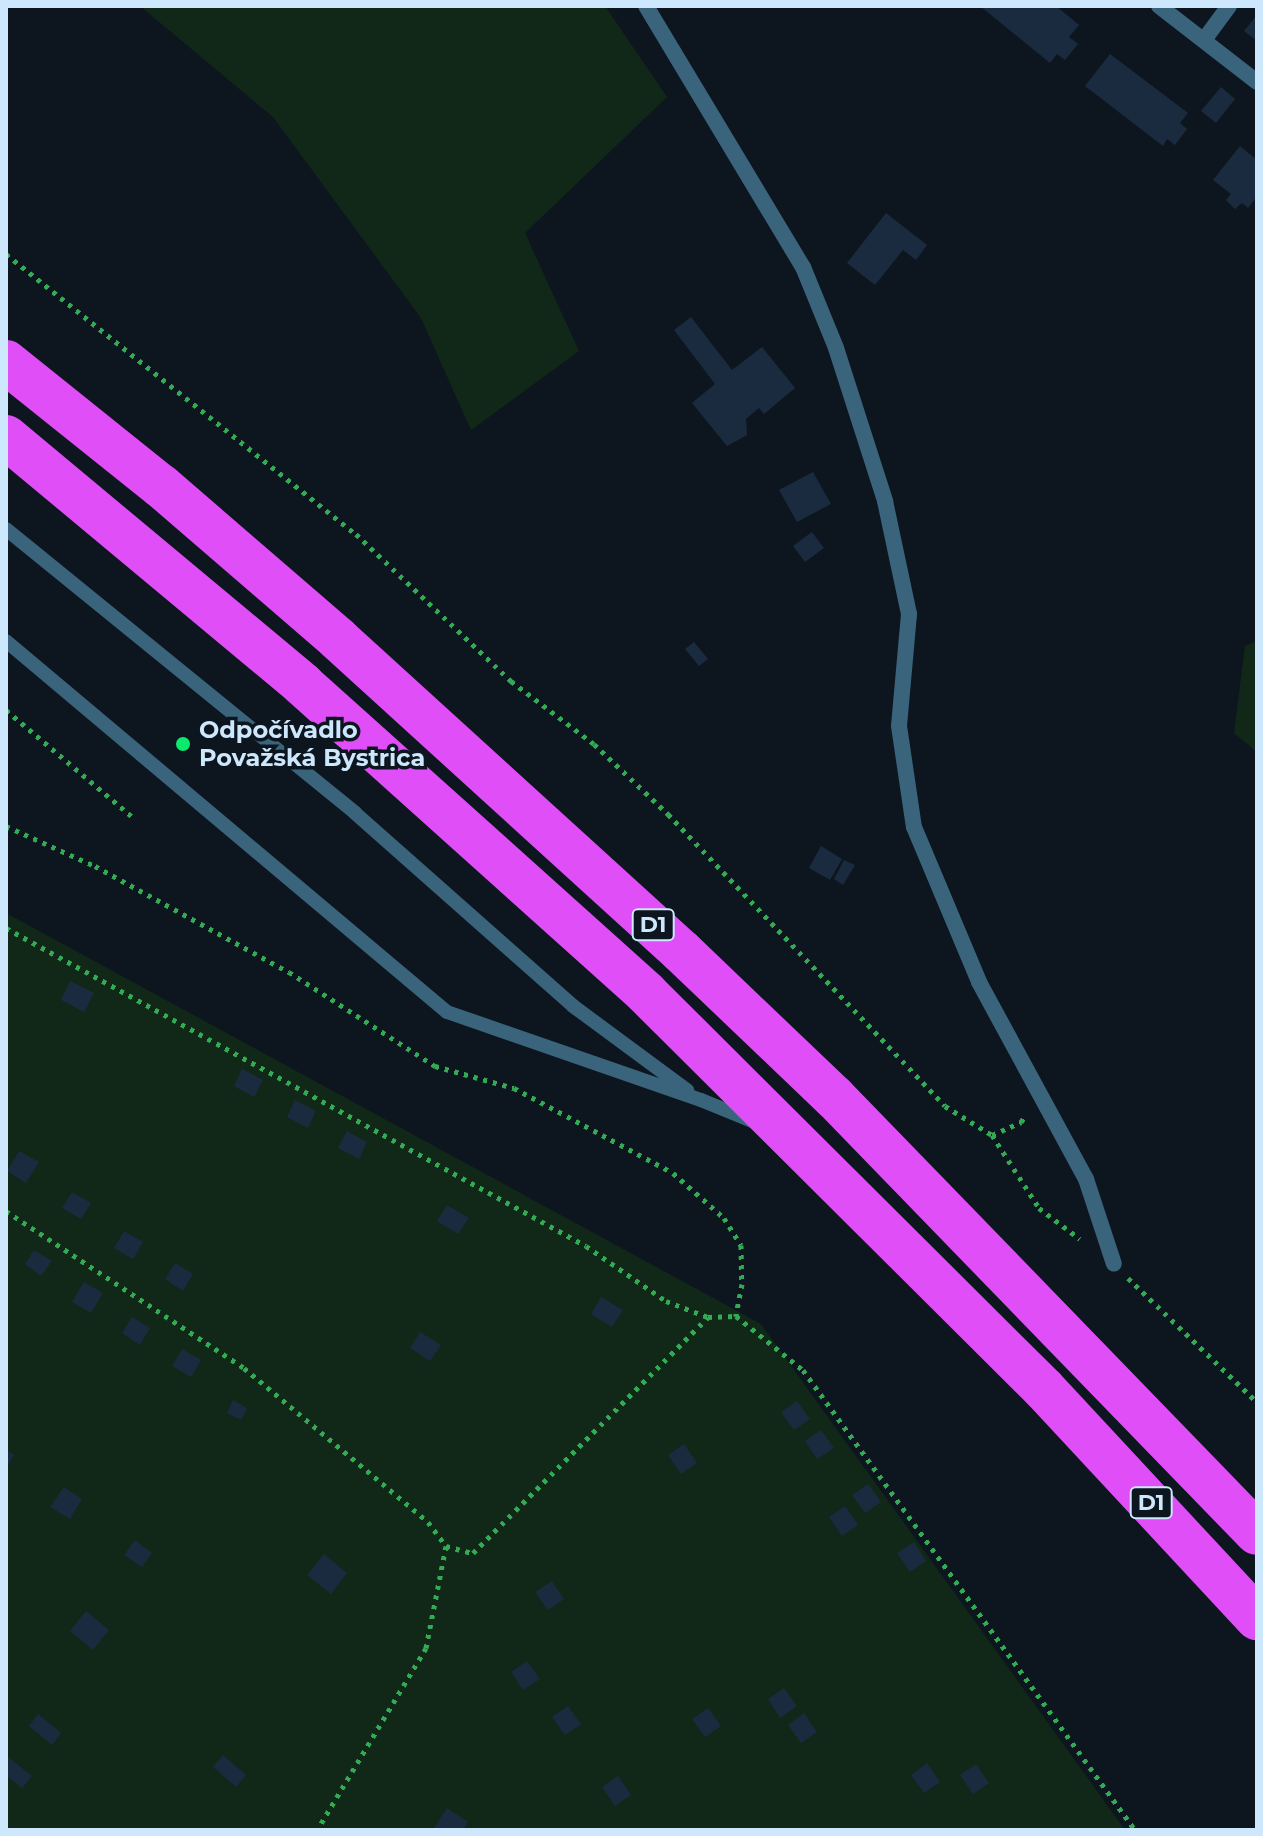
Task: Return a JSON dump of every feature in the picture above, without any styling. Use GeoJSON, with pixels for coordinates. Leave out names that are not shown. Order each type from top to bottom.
{"type":"FeatureCollection","features":[{"type":"Feature","properties":{"kind":"highway","name":"D1"},"geometry":{"type":"LineString","coordinates":[[6,362],[161,486],[338,639],[681,951],[834,1097],[1257,1533]]}},
{"type":"Feature","properties":{"kind":"highway","name":"D1"},"geometry":{"type":"LineString","coordinates":[[6,437],[253,643],[477,839],[646,993],[1044,1389],[1257,1618]]}},
{"type":"Feature","properties":{"kind":"street"},"geometry":{"type":"LineString","coordinates":[[646,6],[803,267],[836,348],[885,501],[909,614],[899,726],[914,827],[979,982],[1086,1179],[1114,1264]]}},
{"type":"Feature","properties":{"kind":"street"},"geometry":{"type":"LineString","coordinates":[[1159,6],[1257,82]]}},
{"type":"Feature","properties":{"kind":"street"},"geometry":{"type":"LineString","coordinates":[[1204,40],[1229,6]]}},
{"type":"Feature","properties":{"kind":"lane"},"geometry":{"type":"LineString","coordinates":[[6,529],[355,813],[573,1006],[701,1100]]}},
{"type":"Feature","properties":{"kind":"lane"},"geometry":{"type":"LineString","coordinates":[[6,641],[447,1012],[701,1100],[795,1139]]}},
{"type":"Feature","properties":{"kind":"path"},"geometry":{"type":"LineString","coordinates":[[6,254],[356,534],[511,681],[594,744],[668,814],[945,1106],[992,1135],[1021,1122],[1041,1092]]}},
{"type":"Feature","properties":{"kind":"path"},"geometry":{"type":"LineString","coordinates":[[6,710],[134,818]]}},
{"type":"Feature","properties":{"kind":"path"},"geometry":{"type":"LineString","coordinates":[[6,826],[95,866],[289,972],[435,1066],[514,1088],[673,1173],[724,1218],[741,1245],[742,1284],[736,1316]]}},
{"type":"Feature","properties":{"kind":"path"},"geometry":{"type":"LineString","coordinates":[[6,928],[586,1246],[666,1301],[708,1317],[736,1316],[803,1370],[1135,1830]]}},
{"type":"Feature","properties":{"kind":"path"},"geometry":{"type":"LineString","coordinates":[[6,1211],[244,1368],[428,1522],[446,1546],[473,1553],[708,1317]]}},
{"type":"Feature","properties":{"kind":"path"},"geometry":{"type":"LineString","coordinates":[[317,1830],[426,1648],[446,1546]]}},
{"type":"Feature","properties":{"kind":"green space"},"geometry":{"type":"Polygon","coordinates":[[[140,6],[605,6],[667,97],[525,233],[579,351],[471,430],[421,318],[273,117],[140,6]]]}},
{"type":"Feature","properties":{"kind":"green space"},"geometry":{"type":"Polygon","coordinates":[[[1257,641],[1257,752],[1234,733],[1245,646],[1257,641]]]}},
{"type":"Feature","properties":{"kind":"green space"},"geometry":{"type":"Polygon","coordinates":[[[6,913],[761,1324],[1125,1830],[6,1830],[6,913]]]}},
{"type":"Feature","properties":{"kind":"building"},"geometry":{"type":"Polygon","coordinates":[[[980,6],[1056,6],[1079,25],[1069,37],[1078,44],[1065,60],[1057,54],[1050,63],[980,6]]]}},
{"type":"Feature","properties":{"kind":"building"},"geometry":{"type":"Polygon","coordinates":[[[1257,15],[1257,41],[1244,31],[1257,15]]]}},
{"type":"Feature","properties":{"kind":"building"},"geometry":{"type":"Polygon","coordinates":[[[1110,54],[1188,113],[1180,123],[1187,129],[1175,145],[1167,139],[1163,146],[1085,86],[1110,54]]]}},
{"type":"Feature","properties":{"kind":"building"},"geometry":{"type":"Polygon","coordinates":[[[1221,87],[1235,99],[1216,123],[1201,111],[1221,87]]]}},
{"type":"Feature","properties":{"kind":"building"},"geometry":{"type":"Polygon","coordinates":[[[1240,146],[1257,160],[1257,196],[1248,208],[1242,203],[1235,209],[1226,200],[1231,194],[1213,180],[1240,146]]]}},
{"type":"Feature","properties":{"kind":"building"},"geometry":{"type":"Polygon","coordinates":[[[886,213],[927,245],[916,260],[903,250],[875,285],[847,263],[886,213]]]}},
{"type":"Feature","properties":{"kind":"building"},"geometry":{"type":"Polygon","coordinates":[[[691,317],[732,370],[762,347],[795,388],[764,414],[759,408],[746,419],[747,435],[727,446],[692,403],[715,384],[674,330],[691,317]]]}},
{"type":"Feature","properties":{"kind":"building"},"geometry":{"type":"Polygon","coordinates":[[[813,472],[831,504],[797,522],[779,490],[813,472]]]}},
{"type":"Feature","properties":{"kind":"building"},"geometry":{"type":"Polygon","coordinates":[[[812,532],[824,548],[805,562],[793,546],[812,532]]]}},
{"type":"Feature","properties":{"kind":"building"},"geometry":{"type":"Polygon","coordinates":[[[694,642],[708,659],[699,666],[685,649],[694,642]]]}},
{"type":"Feature","properties":{"kind":"building"},"geometry":{"type":"Polygon","coordinates":[[[821,846],[842,859],[830,880],[809,868],[821,846]]]}},
{"type":"Feature","properties":{"kind":"building"},"geometry":{"type":"Polygon","coordinates":[[[844,860],[855,865],[843,885],[834,879],[844,860]]]}},
{"type":"Feature","properties":{"kind":"building"},"geometry":{"type":"Polygon","coordinates":[[[70,981],[94,993],[84,1012],[61,1000],[70,981]]]}},
{"type":"Feature","properties":{"kind":"building"},"geometry":{"type":"Polygon","coordinates":[[[242,1069],[263,1080],[254,1097],[234,1086],[242,1069]]]}},
{"type":"Feature","properties":{"kind":"building"},"geometry":{"type":"Polygon","coordinates":[[[295,1100],[316,1111],[308,1128],[287,1117],[295,1100]]]}},
{"type":"Feature","properties":{"kind":"building"},"geometry":{"type":"Polygon","coordinates":[[[347,1131],[367,1142],[359,1159],[338,1148],[347,1131]]]}},
{"type":"Feature","properties":{"kind":"building"},"geometry":{"type":"Polygon","coordinates":[[[19,1151],[39,1162],[26,1183],[7,1171],[19,1151]]]}},
{"type":"Feature","properties":{"kind":"building"},"geometry":{"type":"Polygon","coordinates":[[[72,1192],[91,1203],[81,1219],[62,1208],[72,1192]]]}},
{"type":"Feature","properties":{"kind":"building"},"geometry":{"type":"Polygon","coordinates":[[[447,1205],[469,1218],[458,1234],[437,1221],[447,1205]]]}},
{"type":"Feature","properties":{"kind":"building"},"geometry":{"type":"Polygon","coordinates":[[[124,1231],[143,1242],[133,1259],[114,1248],[124,1231]]]}},
{"type":"Feature","properties":{"kind":"building"},"geometry":{"type":"Polygon","coordinates":[[[34,1250],[52,1261],[41,1276],[25,1264],[34,1250]]]}},
{"type":"Feature","properties":{"kind":"building"},"geometry":{"type":"Polygon","coordinates":[[[175,1263],[193,1274],[183,1291],[165,1279],[175,1263]]]}},
{"type":"Feature","properties":{"kind":"building"},"geometry":{"type":"Polygon","coordinates":[[[84,1282],[103,1293],[91,1313],[72,1302],[84,1282]]]}},
{"type":"Feature","properties":{"kind":"building"},"geometry":{"type":"Polygon","coordinates":[[[601,1297],[623,1310],[612,1327],[591,1314],[601,1297]]]}},
{"type":"Feature","properties":{"kind":"building"},"geometry":{"type":"Polygon","coordinates":[[[132,1317],[150,1328],[140,1345],[122,1333],[132,1317]]]}},
{"type":"Feature","properties":{"kind":"building"},"geometry":{"type":"Polygon","coordinates":[[[420,1332],[441,1345],[430,1361],[410,1348],[420,1332]]]}},
{"type":"Feature","properties":{"kind":"building"},"geometry":{"type":"Polygon","coordinates":[[[182,1349],[201,1360],[191,1377],[172,1366],[182,1349]]]}},
{"type":"Feature","properties":{"kind":"building"},"geometry":{"type":"Polygon","coordinates":[[[233,1400],[247,1408],[241,1420],[227,1413],[233,1400]]]}},
{"type":"Feature","properties":{"kind":"building"},"geometry":{"type":"Polygon","coordinates":[[[797,1401],[810,1419],[794,1430],[781,1412],[797,1401]]]}},
{"type":"Feature","properties":{"kind":"building"},"geometry":{"type":"Polygon","coordinates":[[[821,1430],[834,1448],[817,1459],[805,1441],[821,1430]]]}},
{"type":"Feature","properties":{"kind":"building"},"geometry":{"type":"Polygon","coordinates":[[[684,1444],[697,1463],[681,1474],[668,1455],[684,1444]]]}},
{"type":"Feature","properties":{"kind":"building"},"geometry":{"type":"Polygon","coordinates":[[[6,1450],[14,1455],[6,1469],[6,1450]]]}},
{"type":"Feature","properties":{"kind":"building"},"geometry":{"type":"Polygon","coordinates":[[[868,1484],[881,1502],[865,1513],[852,1495],[868,1484]]]}},
{"type":"Feature","properties":{"kind":"building"},"geometry":{"type":"Polygon","coordinates":[[[64,1487],[82,1499],[70,1519],[50,1507],[64,1487]]]}},
{"type":"Feature","properties":{"kind":"building"},"geometry":{"type":"Polygon","coordinates":[[[845,1506],[858,1525],[842,1536],[829,1517],[845,1506]]]}},
{"type":"Feature","properties":{"kind":"building"},"geometry":{"type":"Polygon","coordinates":[[[135,1540],[152,1553],[142,1567],[124,1555],[135,1540]]]}},
{"type":"Feature","properties":{"kind":"building"},"geometry":{"type":"Polygon","coordinates":[[[914,1542],[926,1561],[910,1572],[897,1553],[914,1542]]]}},
{"type":"Feature","properties":{"kind":"building"},"geometry":{"type":"Polygon","coordinates":[[[324,1554],[347,1573],[331,1594],[307,1575],[324,1554]]]}},
{"type":"Feature","properties":{"kind":"building"},"geometry":{"type":"Polygon","coordinates":[[[552,1581],[564,1599],[548,1610],[535,1592],[552,1581]]]}},
{"type":"Feature","properties":{"kind":"building"},"geometry":{"type":"Polygon","coordinates":[[[86,1611],[109,1630],[93,1650],[70,1631],[86,1611]]]}},
{"type":"Feature","properties":{"kind":"building"},"geometry":{"type":"Polygon","coordinates":[[[527,1661],[540,1679],[523,1690],[511,1672],[527,1661]]]}},
{"type":"Feature","properties":{"kind":"building"},"geometry":{"type":"Polygon","coordinates":[[[784,1688],[797,1706],[780,1718],[768,1699],[784,1688]]]}},
{"type":"Feature","properties":{"kind":"building"},"geometry":{"type":"Polygon","coordinates":[[[568,1706],[581,1724],[565,1735],[552,1717],[568,1706]]]}},
{"type":"Feature","properties":{"kind":"building"},"geometry":{"type":"Polygon","coordinates":[[[708,1708],[721,1726],[705,1737],[692,1719],[708,1708]]]}},
{"type":"Feature","properties":{"kind":"building"},"geometry":{"type":"Polygon","coordinates":[[[804,1713],[817,1732],[801,1743],[788,1725],[804,1713]]]}},
{"type":"Feature","properties":{"kind":"building"},"geometry":{"type":"Polygon","coordinates":[[[38,1714],[61,1733],[52,1745],[29,1726],[38,1714]]]}},
{"type":"Feature","properties":{"kind":"building"},"geometry":{"type":"Polygon","coordinates":[[[223,1755],[246,1775],[236,1787],[213,1767],[223,1755]]]}},
{"type":"Feature","properties":{"kind":"building"},"geometry":{"type":"Polygon","coordinates":[[[8,1757],[32,1776],[22,1788],[6,1775],[8,1757]]]}},
{"type":"Feature","properties":{"kind":"building"},"geometry":{"type":"Polygon","coordinates":[[[927,1763],[940,1782],[924,1793],[911,1775],[927,1763]]]}},
{"type":"Feature","properties":{"kind":"building"},"geometry":{"type":"Polygon","coordinates":[[[976,1764],[989,1783],[973,1794],[960,1775],[976,1764]]]}},
{"type":"Feature","properties":{"kind":"building"},"geometry":{"type":"Polygon","coordinates":[[[618,1776],[631,1795],[615,1806],[602,1787],[618,1776]]]}},
{"type":"Feature","properties":{"kind":"building"},"geometry":{"type":"Polygon","coordinates":[[[447,1808],[468,1822],[463,1830],[434,1828],[447,1808]]]}},
{"type":"Feature","properties":{"kind":"place","name":"Odpočívadlo Považská Bystrica"},"geometry":{"type":"Point","coordinates":[183,744]}}]}
